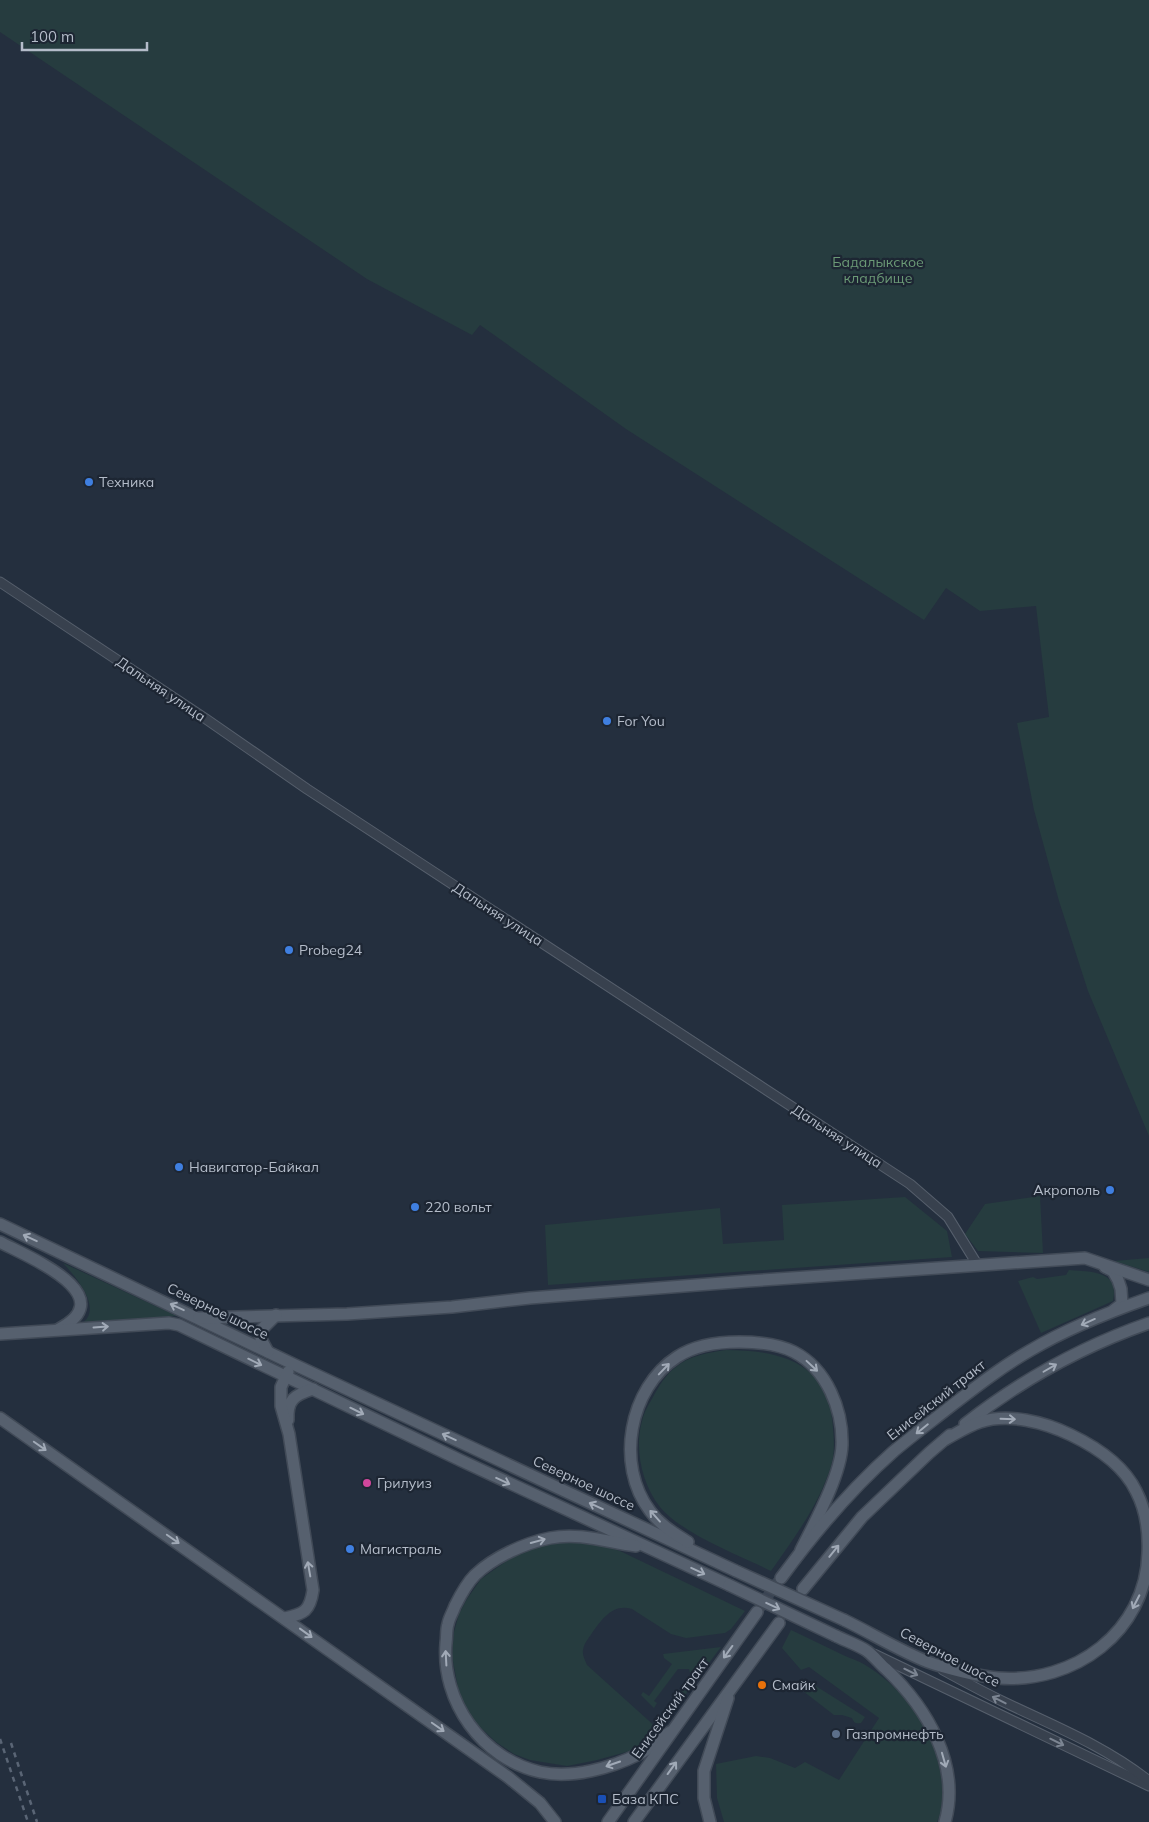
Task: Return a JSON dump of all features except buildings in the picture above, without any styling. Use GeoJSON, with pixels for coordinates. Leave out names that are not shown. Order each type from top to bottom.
{"type":"FeatureCollection","features":[{"type":"Feature","properties":{"kind":"main road","name":"Северное шоссе"},"geometry":{"type":"LineString","coordinates":[[0,1224],[293,1364],[844,1620],[929,1662]]}},
{"type":"Feature","properties":{"kind":"main road"},"geometry":{"type":"LineString","coordinates":[[0,1242],[60,1274],[71,1284],[79,1296],[80,1308],[78,1316],[69,1324],[57,1330]]}},
{"type":"Feature","properties":{"kind":"main road"},"geometry":{"type":"LineString","coordinates":[[1085,1258],[1113,1271],[1118,1280],[1122,1304],[1110,1312]]}},
{"type":"Feature","properties":{"kind":"main road"},"geometry":{"type":"LineString","coordinates":[[199,1318],[347,1314],[540,1297],[977,1264],[1085,1258],[1149,1280]]}},
{"type":"Feature","properties":{"kind":"main road","name":"Енисейский тракт"},"geometry":{"type":"LineString","coordinates":[[781,1578],[842,1503],[894,1452],[972,1390],[1032,1349],[1110,1312],[1149,1298]]}},
{"type":"Feature","properties":{"kind":"main road"},"geometry":{"type":"LineString","coordinates":[[268,1352],[261,1339],[260,1331],[276,1315]]}},
{"type":"Feature","properties":{"kind":"main road","name":"Северное шоссе"},"geometry":{"type":"LineString","coordinates":[[0,1334],[169,1323],[179,1325],[462,1461],[867,1651]]}},
{"type":"Feature","properties":{"kind":"main road"},"geometry":{"type":"LineString","coordinates":[[803,1588],[862,1517],[946,1439],[984,1409],[1051,1367],[1092,1346],[1149,1323]]}},
{"type":"Feature","properties":{"kind":"main road"},"geometry":{"type":"LineString","coordinates":[[723,1565],[663,1526],[650,1511],[633,1478],[629,1451],[631,1429],[647,1389],[663,1369],[677,1357],[701,1346],[726,1342],[769,1344],[794,1352],[814,1366],[828,1385],[840,1421],[841,1457],[836,1473],[802,1550]]}},
{"type":"Feature","properties":{"kind":"main road"},"geometry":{"type":"LineString","coordinates":[[289,1434],[281,1406],[281,1387],[293,1364]]}},
{"type":"Feature","properties":{"kind":"main road"},"geometry":{"type":"LineString","coordinates":[[285,1618],[299,1615],[306,1609],[311,1603],[313,1590],[289,1434],[288,1410],[295,1396],[313,1389]]}},
{"type":"Feature","properties":{"kind":"main road"},"geometry":{"type":"LineString","coordinates":[[0,1418],[508,1777],[540,1803],[554,1822]]}},
{"type":"Feature","properties":{"kind":"main road"},"geometry":{"type":"LineString","coordinates":[[929,1662],[998,1678],[1050,1674],[1074,1665],[1094,1653],[1114,1636],[1128,1617],[1140,1594],[1148,1565],[1149,1538],[1144,1512],[1136,1490],[1119,1468],[1079,1439],[1039,1423],[996,1419],[979,1423],[946,1439]]}},
{"type":"Feature","properties":{"kind":"main road"},"geometry":{"type":"LineString","coordinates":[[651,1549],[578,1536],[551,1538],[526,1545],[501,1557],[475,1575],[460,1597],[448,1624],[445,1654],[447,1679],[454,1701],[468,1723],[482,1739],[502,1755],[520,1765],[540,1772],[562,1774],[613,1765],[641,1754],[670,1732]]}},
{"type":"Feature","properties":{"kind":"main road","name":"Енисейский тракт"},"geometry":{"type":"LineString","coordinates":[[608,1822],[670,1732],[757,1612]]}},
{"type":"Feature","properties":{"kind":"main road"},"geometry":{"type":"LineString","coordinates":[[634,1822],[779,1623]]}},
{"type":"Feature","properties":{"kind":"main road"},"geometry":{"type":"LineString","coordinates":[[867,1651],[911,1696],[931,1726],[946,1766],[950,1789],[944,1822]]}},
{"type":"Feature","properties":{"kind":"main road"},"geometry":{"type":"LineString","coordinates":[[710,1822],[704,1798],[704,1771],[734,1684]]}},
{"type":"Feature","properties":{"kind":"street","name":"Дальняя улица"},"geometry":{"type":"LineString","coordinates":[[0,582],[308,789],[910,1184],[948,1217],[977,1264]]}},
{"type":"Feature","properties":{"kind":"street","name":"Северное шоссе"},"geometry":{"type":"LineString","coordinates":[[867,1651],[1149,1786]]}},
{"type":"Feature","properties":{"kind":"street","name":"Северное шоссе"},"geometry":{"type":"LineString","coordinates":[[929,1662],[1001,1701],[1096,1745],[1149,1781]]}},
{"type":"Feature","properties":{"kind":"green space","name":"Бадалыкское кладбище"},"geometry":{"type":"Polygon","coordinates":[[[0,0],[1149,0],[1149,1136],[1088,991],[1059,901],[1034,810],[1017,723],[1049,717],[1036,606],[980,611],[946,588],[924,620],[626,429],[480,325],[472,335],[367,279],[0,32],[0,0]]]}},
{"type":"Feature","properties":{"kind":"green space"},"geometry":{"type":"Polygon","coordinates":[[[1040,1196],[1043,1253],[978,1251],[965,1234],[985,1204],[1040,1196]]]}},
{"type":"Feature","properties":{"kind":"green space"},"geometry":{"type":"Polygon","coordinates":[[[905,1197],[947,1231],[952,1257],[548,1285],[545,1225],[720,1208],[723,1244],[784,1240],[782,1205],[905,1197]]]}},
{"type":"Feature","properties":{"kind":"green space"},"geometry":{"type":"Polygon","coordinates":[[[1149,1258],[1149,1272],[1114,1261],[1149,1258]]]}},
{"type":"Feature","properties":{"kind":"green space"},"geometry":{"type":"Polygon","coordinates":[[[63,1263],[177,1316],[84,1322],[89,1315],[88,1299],[79,1283],[63,1263]]]}},
{"type":"Feature","properties":{"kind":"green space"},"geometry":{"type":"Polygon","coordinates":[[[1069,1270],[1094,1273],[1108,1278],[1112,1283],[1114,1291],[1113,1301],[1041,1333],[1018,1281],[1033,1277],[1037,1279],[1066,1275],[1069,1270]]]}},
{"type":"Feature","properties":{"kind":"green space"},"geometry":{"type":"Polygon","coordinates":[[[726,1350],[766,1353],[799,1365],[812,1375],[823,1388],[830,1406],[834,1452],[826,1480],[813,1508],[771,1571],[696,1535],[670,1517],[660,1507],[648,1488],[641,1466],[639,1443],[642,1421],[663,1380],[672,1370],[687,1360],[700,1355],[726,1350]]]}},
{"type":"Feature","properties":{"kind":"green space"},"geometry":{"type":"Polygon","coordinates":[[[563,1541],[593,1543],[620,1551],[745,1611],[731,1629],[725,1633],[686,1638],[671,1634],[632,1609],[619,1608],[609,1614],[600,1622],[584,1645],[583,1656],[585,1661],[587,1665],[658,1729],[652,1739],[630,1751],[567,1766],[530,1760],[514,1754],[496,1742],[481,1728],[466,1711],[459,1693],[452,1656],[454,1632],[459,1614],[481,1579],[518,1553],[541,1545],[563,1541]]]}},
{"type":"Feature","properties":{"kind":"green space"},"geometry":{"type":"Polygon","coordinates":[[[791,1630],[867,1666],[894,1687],[914,1710],[935,1751],[940,1773],[942,1801],[937,1822],[724,1822],[717,1798],[716,1764],[756,1756],[770,1758],[795,1768],[805,1762],[839,1780],[879,1718],[809,1667],[801,1670],[782,1648],[791,1630]]]}},
{"type":"Feature","properties":{"kind":"green space"},"geometry":{"type":"Polygon","coordinates":[[[721,1647],[670,1715],[665,1716],[662,1713],[664,1709],[667,1710],[691,1677],[689,1669],[678,1669],[654,1701],[657,1703],[654,1708],[641,1695],[643,1692],[649,1696],[672,1664],[664,1658],[663,1654],[721,1647]]]}},
{"type":"Feature","properties":{"kind":"green space"},"geometry":{"type":"Polygon","coordinates":[[[811,1683],[865,1717],[861,1723],[855,1723],[852,1718],[842,1715],[834,1715],[803,1691],[811,1683]]]}},
{"type":"Feature","properties":{"kind":"tunnel"},"geometry":{"type":"LineString","coordinates":[[757,1612],[778,1581]]}},
{"type":"Feature","properties":{"kind":"railway"},"geometry":{"type":"LineString","coordinates":[[0,1739],[28,1822]]}},
{"type":"Feature","properties":{"kind":"railway"},"geometry":{"type":"LineString","coordinates":[[11,1743],[37,1822]]}},
{"type":"Feature","properties":{"kind":"place","name":"Техника"},"geometry":{"type":"Point","coordinates":[89,482]}},
{"type":"Feature","properties":{"kind":"place","name":"For You"},"geometry":{"type":"Point","coordinates":[607,721]}},
{"type":"Feature","properties":{"kind":"place","name":"Probeg24"},"geometry":{"type":"Point","coordinates":[289,950]}},
{"type":"Feature","properties":{"kind":"place","name":"Навигатор-Байкал"},"geometry":{"type":"Point","coordinates":[179,1167]}},
{"type":"Feature","properties":{"kind":"place","name":"Акрополь"},"geometry":{"type":"Point","coordinates":[1110,1190]}},
{"type":"Feature","properties":{"kind":"place","name":"220 вольт"},"geometry":{"type":"Point","coordinates":[415,1207]}},
{"type":"Feature","properties":{"kind":"place","name":"Грилуиз"},"geometry":{"type":"Point","coordinates":[367,1483]}},
{"type":"Feature","properties":{"kind":"place","name":"Магистраль"},"geometry":{"type":"Point","coordinates":[350,1549]}},
{"type":"Feature","properties":{"kind":"place","name":"Смайк"},"geometry":{"type":"Point","coordinates":[762,1685]}},
{"type":"Feature","properties":{"kind":"place","name":"Газпромнефть"},"geometry":{"type":"Point","coordinates":[836,1734]}},
{"type":"Feature","properties":{"kind":"place","name":"База КПС"},"geometry":{"type":"Point","coordinates":[602,1799]}}]}
